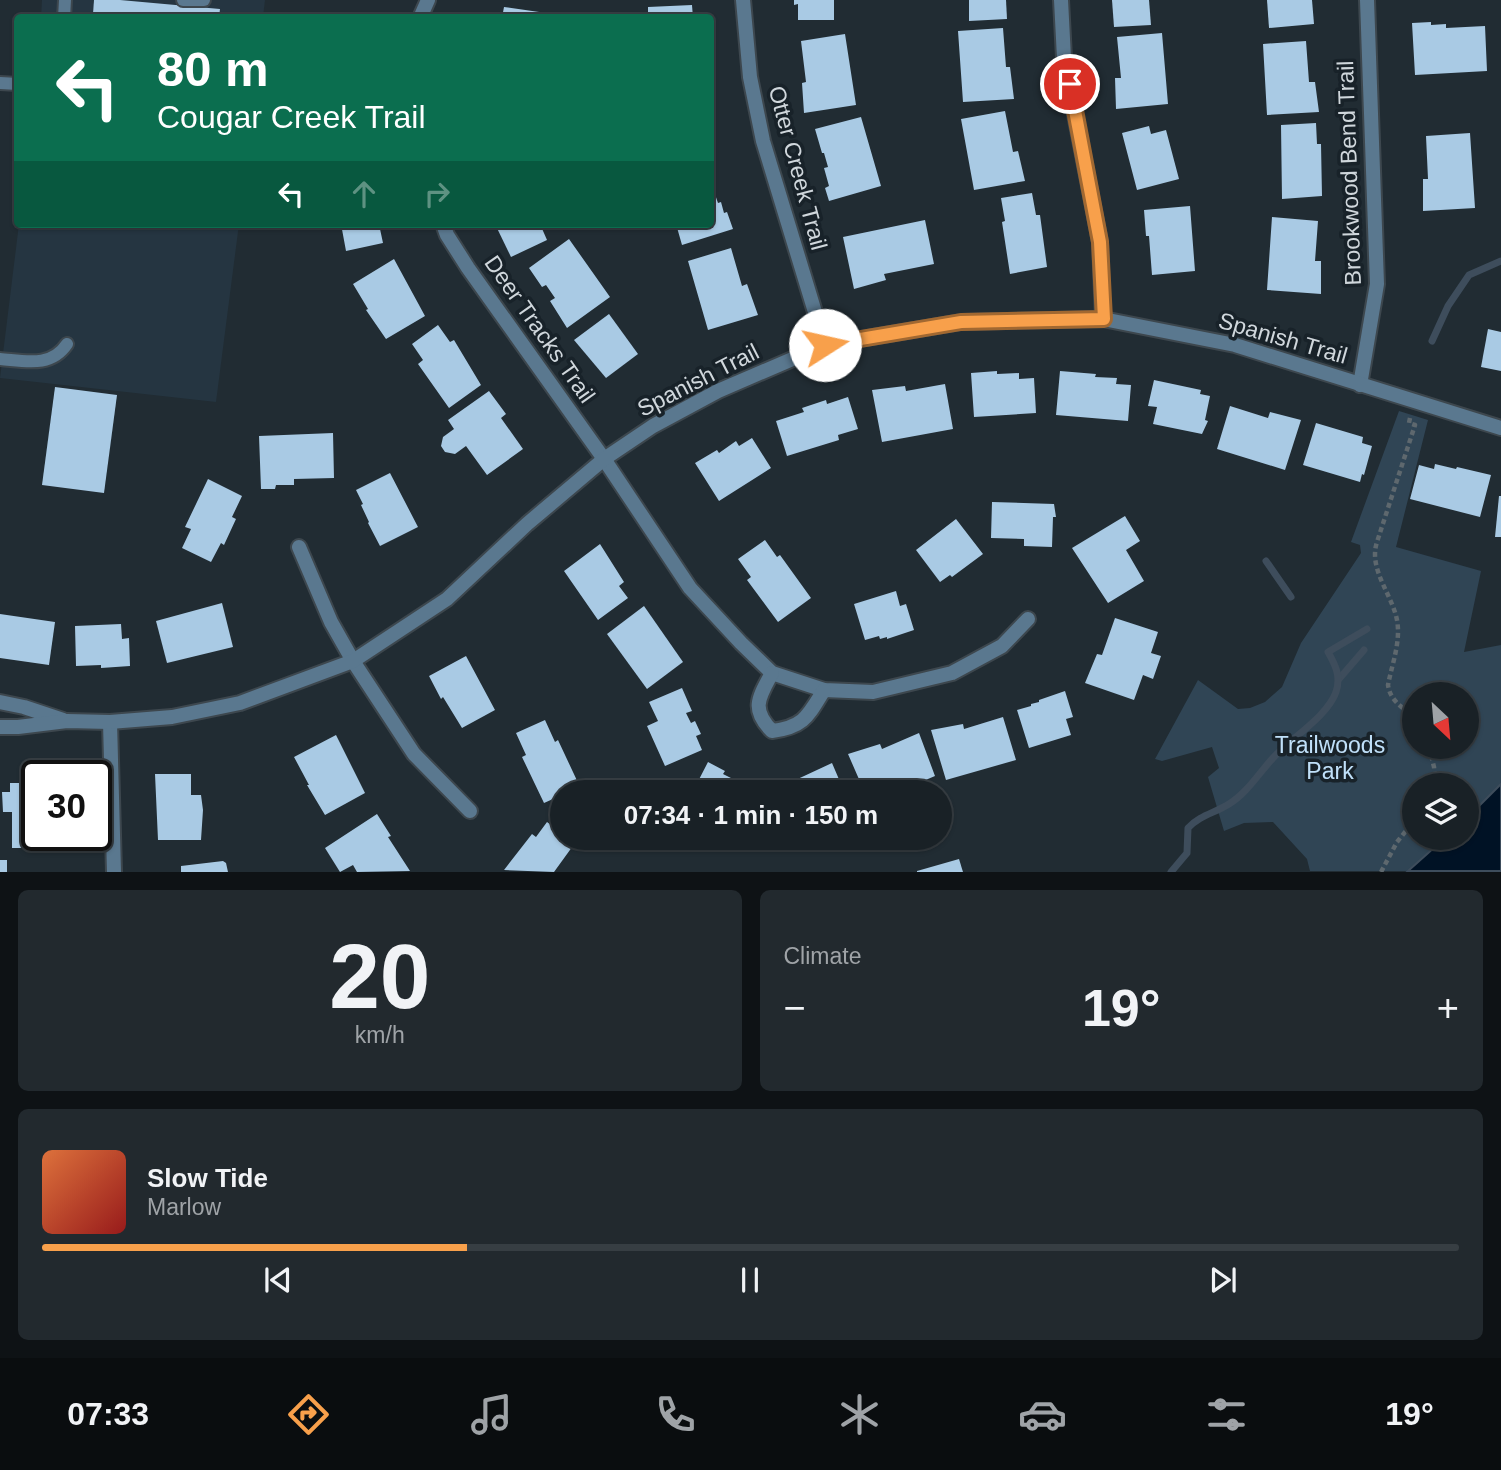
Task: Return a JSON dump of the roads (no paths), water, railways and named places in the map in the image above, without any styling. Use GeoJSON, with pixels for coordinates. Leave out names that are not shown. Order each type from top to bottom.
{"type":"FeatureCollection","features":[{"type":"Feature","properties":{"kind":"street","name":"Otter Creek Trail"},"geometry":{"type":"LineString","coordinates":[[743,0],[751,77],[763,141],[825,345]]}},
{"type":"Feature","properties":{"kind":"street"},"geometry":{"type":"LineString","coordinates":[[1061,0],[1065,58],[1100,242],[1104,319]]}},
{"type":"Feature","properties":{"kind":"street","name":"Brookwood Bend Trail"},"geometry":{"type":"LineString","coordinates":[[1360,385],[1377,284],[1367,0]]}},
{"type":"Feature","properties":{"kind":"street","name":"Deer Tracks Trail"},"geometry":{"type":"LineString","coordinates":[[444,228],[468,268],[604,458],[690,588],[772,673]]}},
{"type":"Feature","properties":{"kind":"street","name":"Spanish Trail"},"geometry":{"type":"LineString","coordinates":[[0,727],[67,721],[110,722],[172,717],[240,703],[353,661],[447,599],[527,524],[604,458],[653,426],[718,391],[825,345],[961,322],[1104,319],[1235,345],[1501,428]]}},
{"type":"Feature","properties":{"kind":"street"},"geometry":{"type":"LineString","coordinates":[[299,547],[331,622],[353,661],[414,754],[470,811]]}},
{"type":"Feature","properties":{"kind":"street"},"geometry":{"type":"LineString","coordinates":[[824,690],[806,719],[792,728],[772,731],[760,719],[762,691],[772,673],[824,690],[873,692],[952,673],[1002,646],[1028,619]]}},
{"type":"Feature","properties":{"kind":"street","name":"Spanish Trail"},"geometry":{"type":"LineString","coordinates":[[0,702],[67,721]]}},
{"type":"Feature","properties":{"kind":"street"},"geometry":{"type":"LineString","coordinates":[[110,722],[114,872]]}},
{"type":"Feature","properties":{"kind":"lane"},"geometry":{"type":"LineString","coordinates":[[183,0],[204,0]]}},
{"type":"Feature","properties":{"kind":"lane"},"geometry":{"type":"LineString","coordinates":[[0,359],[43,362],[60,355],[67,344]]}},
{"type":"Feature","properties":{"kind":"waterway"},"geometry":{"type":"LineString","coordinates":[[1432,341],[1448,306],[1469,275],[1501,261]]}},
{"type":"Feature","properties":{"kind":"waterway"},"geometry":{"type":"LineString","coordinates":[[1266,561],[1291,597]]}},
{"type":"Feature","properties":{"kind":"waterway"},"geometry":{"type":"LineString","coordinates":[[1171,872],[1187,853],[1188,828],[1224,807],[1247,789],[1281,750],[1325,710],[1336,692],[1338,681],[1328,652],[1367,629]]}},
{"type":"Feature","properties":{"kind":"waterway"},"geometry":{"type":"LineString","coordinates":[[1339,679],[1364,650]]}},
{"type":"Feature","properties":{"kind":"park label","name":"Trailwoods Park"},"geometry":{"type":"Point","coordinates":[1330,758]}}]}
